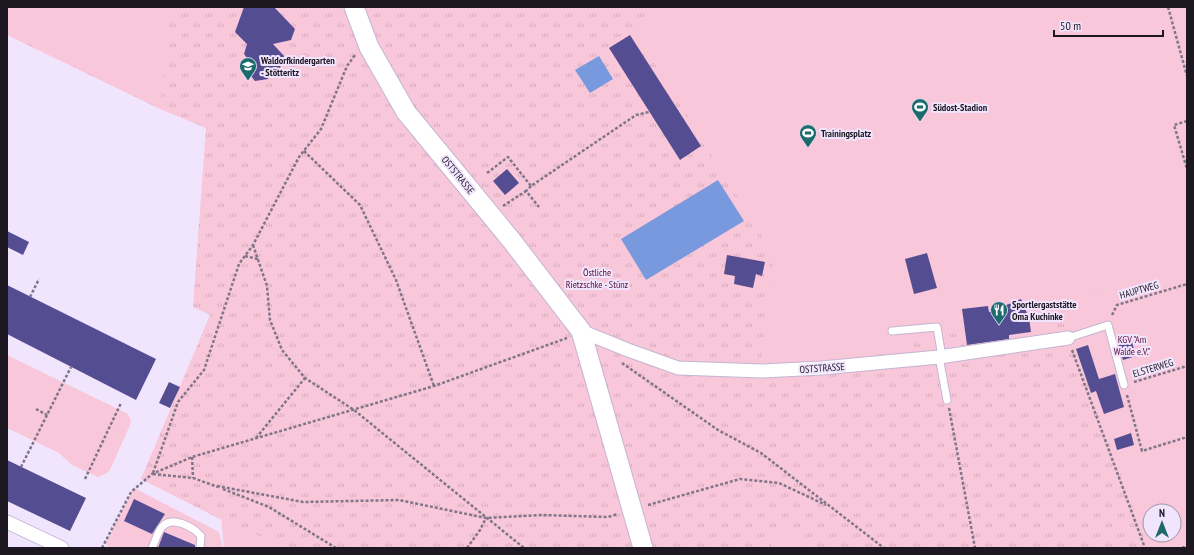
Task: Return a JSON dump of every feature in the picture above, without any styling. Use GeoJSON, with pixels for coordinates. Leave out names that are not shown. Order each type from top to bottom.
{"type":"FeatureCollection","features":[{"type":"Feature","properties":{"kind":"street","name":"OSTSTRASSE"},"geometry":{"type":"LineString","coordinates":[[354,7],[369,47],[406,112],[512,241],[581,331],[643,548]]}},
{"type":"Feature","properties":{"kind":"street","name":"OSTSTRASSE"},"geometry":{"type":"LineString","coordinates":[[581,331],[678,368],[762,371],[822,368],[941,357],[1068,338]]}},
{"type":"Feature","properties":{"kind":"street"},"geometry":{"type":"LineString","coordinates":[[7,522],[62,548]]}},
{"type":"Feature","properties":{"kind":"lane"},"geometry":{"type":"LineString","coordinates":[[1068,338],[1108,325],[1124,385]]}},
{"type":"Feature","properties":{"kind":"lane"},"geometry":{"type":"LineString","coordinates":[[892,331],[937,327],[948,400]]}},
{"type":"Feature","properties":{"kind":"lane"},"geometry":{"type":"LineString","coordinates":[[152,548],[162,527],[171,522],[178,522],[197,531],[201,536],[200,548]]}},
{"type":"Feature","properties":{"kind":"path"},"geometry":{"type":"LineString","coordinates":[[1168,7],[1187,76]]}},
{"type":"Feature","properties":{"kind":"path"},"geometry":{"type":"LineString","coordinates":[[152,474],[178,402],[204,370],[239,264],[253,245],[304,151],[321,129],[347,66],[354,55],[369,47]]}},
{"type":"Feature","properties":{"kind":"path"},"geometry":{"type":"LineString","coordinates":[[502,207],[636,115],[649,112]]}},
{"type":"Feature","properties":{"kind":"path"},"geometry":{"type":"LineString","coordinates":[[1187,122],[1174,125],[1187,169]]}},
{"type":"Feature","properties":{"kind":"path"},"geometry":{"type":"LineString","coordinates":[[304,151],[360,205],[396,280],[434,386]]}},
{"type":"Feature","properties":{"kind":"path"},"geometry":{"type":"LineString","coordinates":[[487,173],[508,157],[532,186]]}},
{"type":"Feature","properties":{"kind":"path"},"geometry":{"type":"LineString","coordinates":[[526,190],[539,207]]}},
{"type":"Feature","properties":{"kind":"path"},"geometry":{"type":"LineString","coordinates":[[253,245],[267,286],[270,320],[282,350],[305,378],[354,410],[524,548]]}},
{"type":"Feature","properties":{"kind":"path"},"geometry":{"type":"LineString","coordinates":[[245,256],[258,259]]}},
{"type":"Feature","properties":{"kind":"path"},"geometry":{"type":"LineString","coordinates":[[30,297],[39,279]]}},
{"type":"Feature","properties":{"kind":"path","name":"HAUPTWEG"},"geometry":{"type":"LineString","coordinates":[[1108,325],[1117,305],[1187,284]]}},
{"type":"Feature","properties":{"kind":"path"},"geometry":{"type":"LineString","coordinates":[[102,548],[131,492],[152,474],[192,457],[434,386],[562,341],[581,331]]}},
{"type":"Feature","properties":{"kind":"path"},"geometry":{"type":"LineString","coordinates":[[1068,338],[1145,548]]}},
{"type":"Feature","properties":{"kind":"path"},"geometry":{"type":"LineString","coordinates":[[620,362],[718,430],[761,453],[884,548]]}},
{"type":"Feature","properties":{"kind":"path","name":"ELSTERWEG"},"geometry":{"type":"LineString","coordinates":[[1124,385],[1187,366]]}},
{"type":"Feature","properties":{"kind":"path"},"geometry":{"type":"LineString","coordinates":[[22,467],[71,367]]}},
{"type":"Feature","properties":{"kind":"path"},"geometry":{"type":"LineString","coordinates":[[255,439],[305,378]]}},
{"type":"Feature","properties":{"kind":"path"},"geometry":{"type":"LineString","coordinates":[[1124,385],[1142,451],[1187,437]]}},
{"type":"Feature","properties":{"kind":"path"},"geometry":{"type":"LineString","coordinates":[[948,400],[975,548]]}},
{"type":"Feature","properties":{"kind":"path"},"geometry":{"type":"LineString","coordinates":[[84,479],[122,404]]}},
{"type":"Feature","properties":{"kind":"path"},"geometry":{"type":"LineString","coordinates":[[36,409],[47,415]]}},
{"type":"Feature","properties":{"kind":"path"},"geometry":{"type":"LineString","coordinates":[[192,457],[193,478]]}},
{"type":"Feature","properties":{"kind":"path"},"geometry":{"type":"LineString","coordinates":[[152,474],[193,478],[217,486],[269,507],[336,548]]}},
{"type":"Feature","properties":{"kind":"path"},"geometry":{"type":"LineString","coordinates":[[217,486],[303,502],[399,500],[486,518],[541,515],[608,517],[740,479],[779,483],[830,506]]}},
{"type":"Feature","properties":{"kind":"path"},"geometry":{"type":"LineString","coordinates":[[467,548],[480,530],[486,518]]}},
{"type":"Feature","properties":{"kind":"path"},"geometry":{"type":"LineString","coordinates":[[1182,548],[1187,546]]}},
{"type":"Feature","properties":{"kind":"green space","name":"Östliche Rietzschke - Stünz"},"geometry":{"type":"Polygon","coordinates":[[[7,7],[1187,7],[1187,548],[277,548],[141,479],[210,315],[193,307],[206,128],[160,109],[7,35],[7,7]]]}},
{"type":"Feature","properties":{"kind":"green space"},"geometry":{"type":"Polygon","coordinates":[[[7,7],[171,7],[160,108],[7,33],[7,7]]]}},
{"type":"Feature","properties":{"kind":"green space","name":"Südost-Stadion"},"geometry":{"type":"Polygon","coordinates":[[[656,7],[1187,7],[1187,548],[1148,548],[1146,543],[1182,543],[1182,503],[1142,503],[1142,532],[1069,333],[1064,301],[1160,280],[1053,302],[1058,332],[965,347],[963,332],[913,340],[914,350],[802,363],[760,365],[774,255],[635,32],[658,19],[656,7]]]}},
{"type":"Feature","properties":{"kind":"green space"},"geometry":{"type":"Polygon","coordinates":[[[7,355],[128,414],[131,421],[130,425],[110,470],[107,473],[98,477],[72,465],[59,453],[7,428],[7,355]]]}},
{"type":"Feature","properties":{"kind":"green space"},"geometry":{"type":"Polygon","coordinates":[[[134,488],[219,532],[223,548],[108,548],[106,543],[134,488]]]}},
{"type":"Feature","properties":{"kind":"green space"},"geometry":{"type":"Polygon","coordinates":[[[221,516],[283,548],[224,548],[221,516]]]}},
{"type":"Feature","properties":{"kind":"green space"},"geometry":{"type":"Polygon","coordinates":[[[773,529],[806,533],[805,548],[771,548],[773,529]]]}},
{"type":"Feature","properties":{"kind":"water"},"geometry":{"type":"Polygon","coordinates":[[[599,56],[613,79],[590,93],[575,70],[599,56]]]}},
{"type":"Feature","properties":{"kind":"water"},"geometry":{"type":"Polygon","coordinates":[[[718,180],[744,221],[646,280],[621,239],[718,180]]]}},
{"type":"Feature","properties":{"kind":"building"},"geometry":{"type":"Polygon","coordinates":[[[244,7],[274,7],[295,29],[291,40],[273,44],[284,56],[280,68],[271,70],[268,79],[255,81],[247,71],[250,62],[244,54],[247,44],[235,32],[244,7]]]}},
{"type":"Feature","properties":{"kind":"building"},"geometry":{"type":"Polygon","coordinates":[[[630,35],[701,146],[680,160],[609,48],[630,35]]]}},
{"type":"Feature","properties":{"kind":"building"},"geometry":{"type":"Polygon","coordinates":[[[507,169],[519,183],[505,195],[493,181],[507,169]]]}},
{"type":"Feature","properties":{"kind":"building"},"geometry":{"type":"Polygon","coordinates":[[[7,231],[29,242],[23,255],[7,247],[7,231]]]}},
{"type":"Feature","properties":{"kind":"building"},"geometry":{"type":"Polygon","coordinates":[[[927,253],[937,288],[914,294],[905,259],[927,253]]]}},
{"type":"Feature","properties":{"kind":"building"},"geometry":{"type":"Polygon","coordinates":[[[727,255],[765,262],[762,276],[756,274],[753,288],[734,284],[735,276],[724,274],[727,255]]]}},
{"type":"Feature","properties":{"kind":"building"},"geometry":{"type":"Polygon","coordinates":[[[7,285],[156,359],[136,400],[7,334],[7,285]]]}},
{"type":"Feature","properties":{"kind":"building"},"geometry":{"type":"Polygon","coordinates":[[[1021,299],[1029,318],[1031,332],[1009,335],[1009,339],[967,345],[962,309],[988,306],[989,312],[1021,299]]]}},
{"type":"Feature","properties":{"kind":"building"},"geometry":{"type":"Polygon","coordinates":[[[1130,335],[1136,356],[1123,360],[1117,339],[1130,335]]]}},
{"type":"Feature","properties":{"kind":"building"},"geometry":{"type":"Polygon","coordinates":[[[1088,345],[1099,379],[1115,374],[1124,407],[1104,414],[1096,391],[1091,393],[1076,349],[1088,345]]]}},
{"type":"Feature","properties":{"kind":"building"},"geometry":{"type":"Polygon","coordinates":[[[169,382],[180,387],[170,408],[159,403],[169,382]]]}},
{"type":"Feature","properties":{"kind":"building"},"geometry":{"type":"Polygon","coordinates":[[[1131,433],[1134,445],[1117,450],[1114,439],[1131,433]]]}},
{"type":"Feature","properties":{"kind":"building"},"geometry":{"type":"Polygon","coordinates":[[[7,460],[86,498],[70,531],[7,501],[7,460]]]}},
{"type":"Feature","properties":{"kind":"building"},"geometry":{"type":"Polygon","coordinates":[[[134,499],[165,514],[152,534],[124,521],[134,499]]]}},
{"type":"Feature","properties":{"kind":"building"},"geometry":{"type":"Polygon","coordinates":[[[164,532],[195,545],[195,548],[158,548],[164,532]]]}},
{"type":"Feature","properties":{"kind":"place","name":"Waldorfkindergarten - Stötteritz"},"geometry":{"type":"Point","coordinates":[248,81]}},
{"type":"Feature","properties":{"kind":"place","name":"Südost-Stadion"},"geometry":{"type":"Point","coordinates":[920,122]}},
{"type":"Feature","properties":{"kind":"place","name":"Trainingsplatz"},"geometry":{"type":"Point","coordinates":[808,148]}},
{"type":"Feature","properties":{"kind":"place","name":"Sportlergaststätte Oma Kuchinke"},"geometry":{"type":"Point","coordinates":[999,325]}},
{"type":"Feature","properties":{"kind":"park label","name":"KGV \"Am Walde e.V.\""},"geometry":{"type":"Point","coordinates":[1132,344]}}]}
